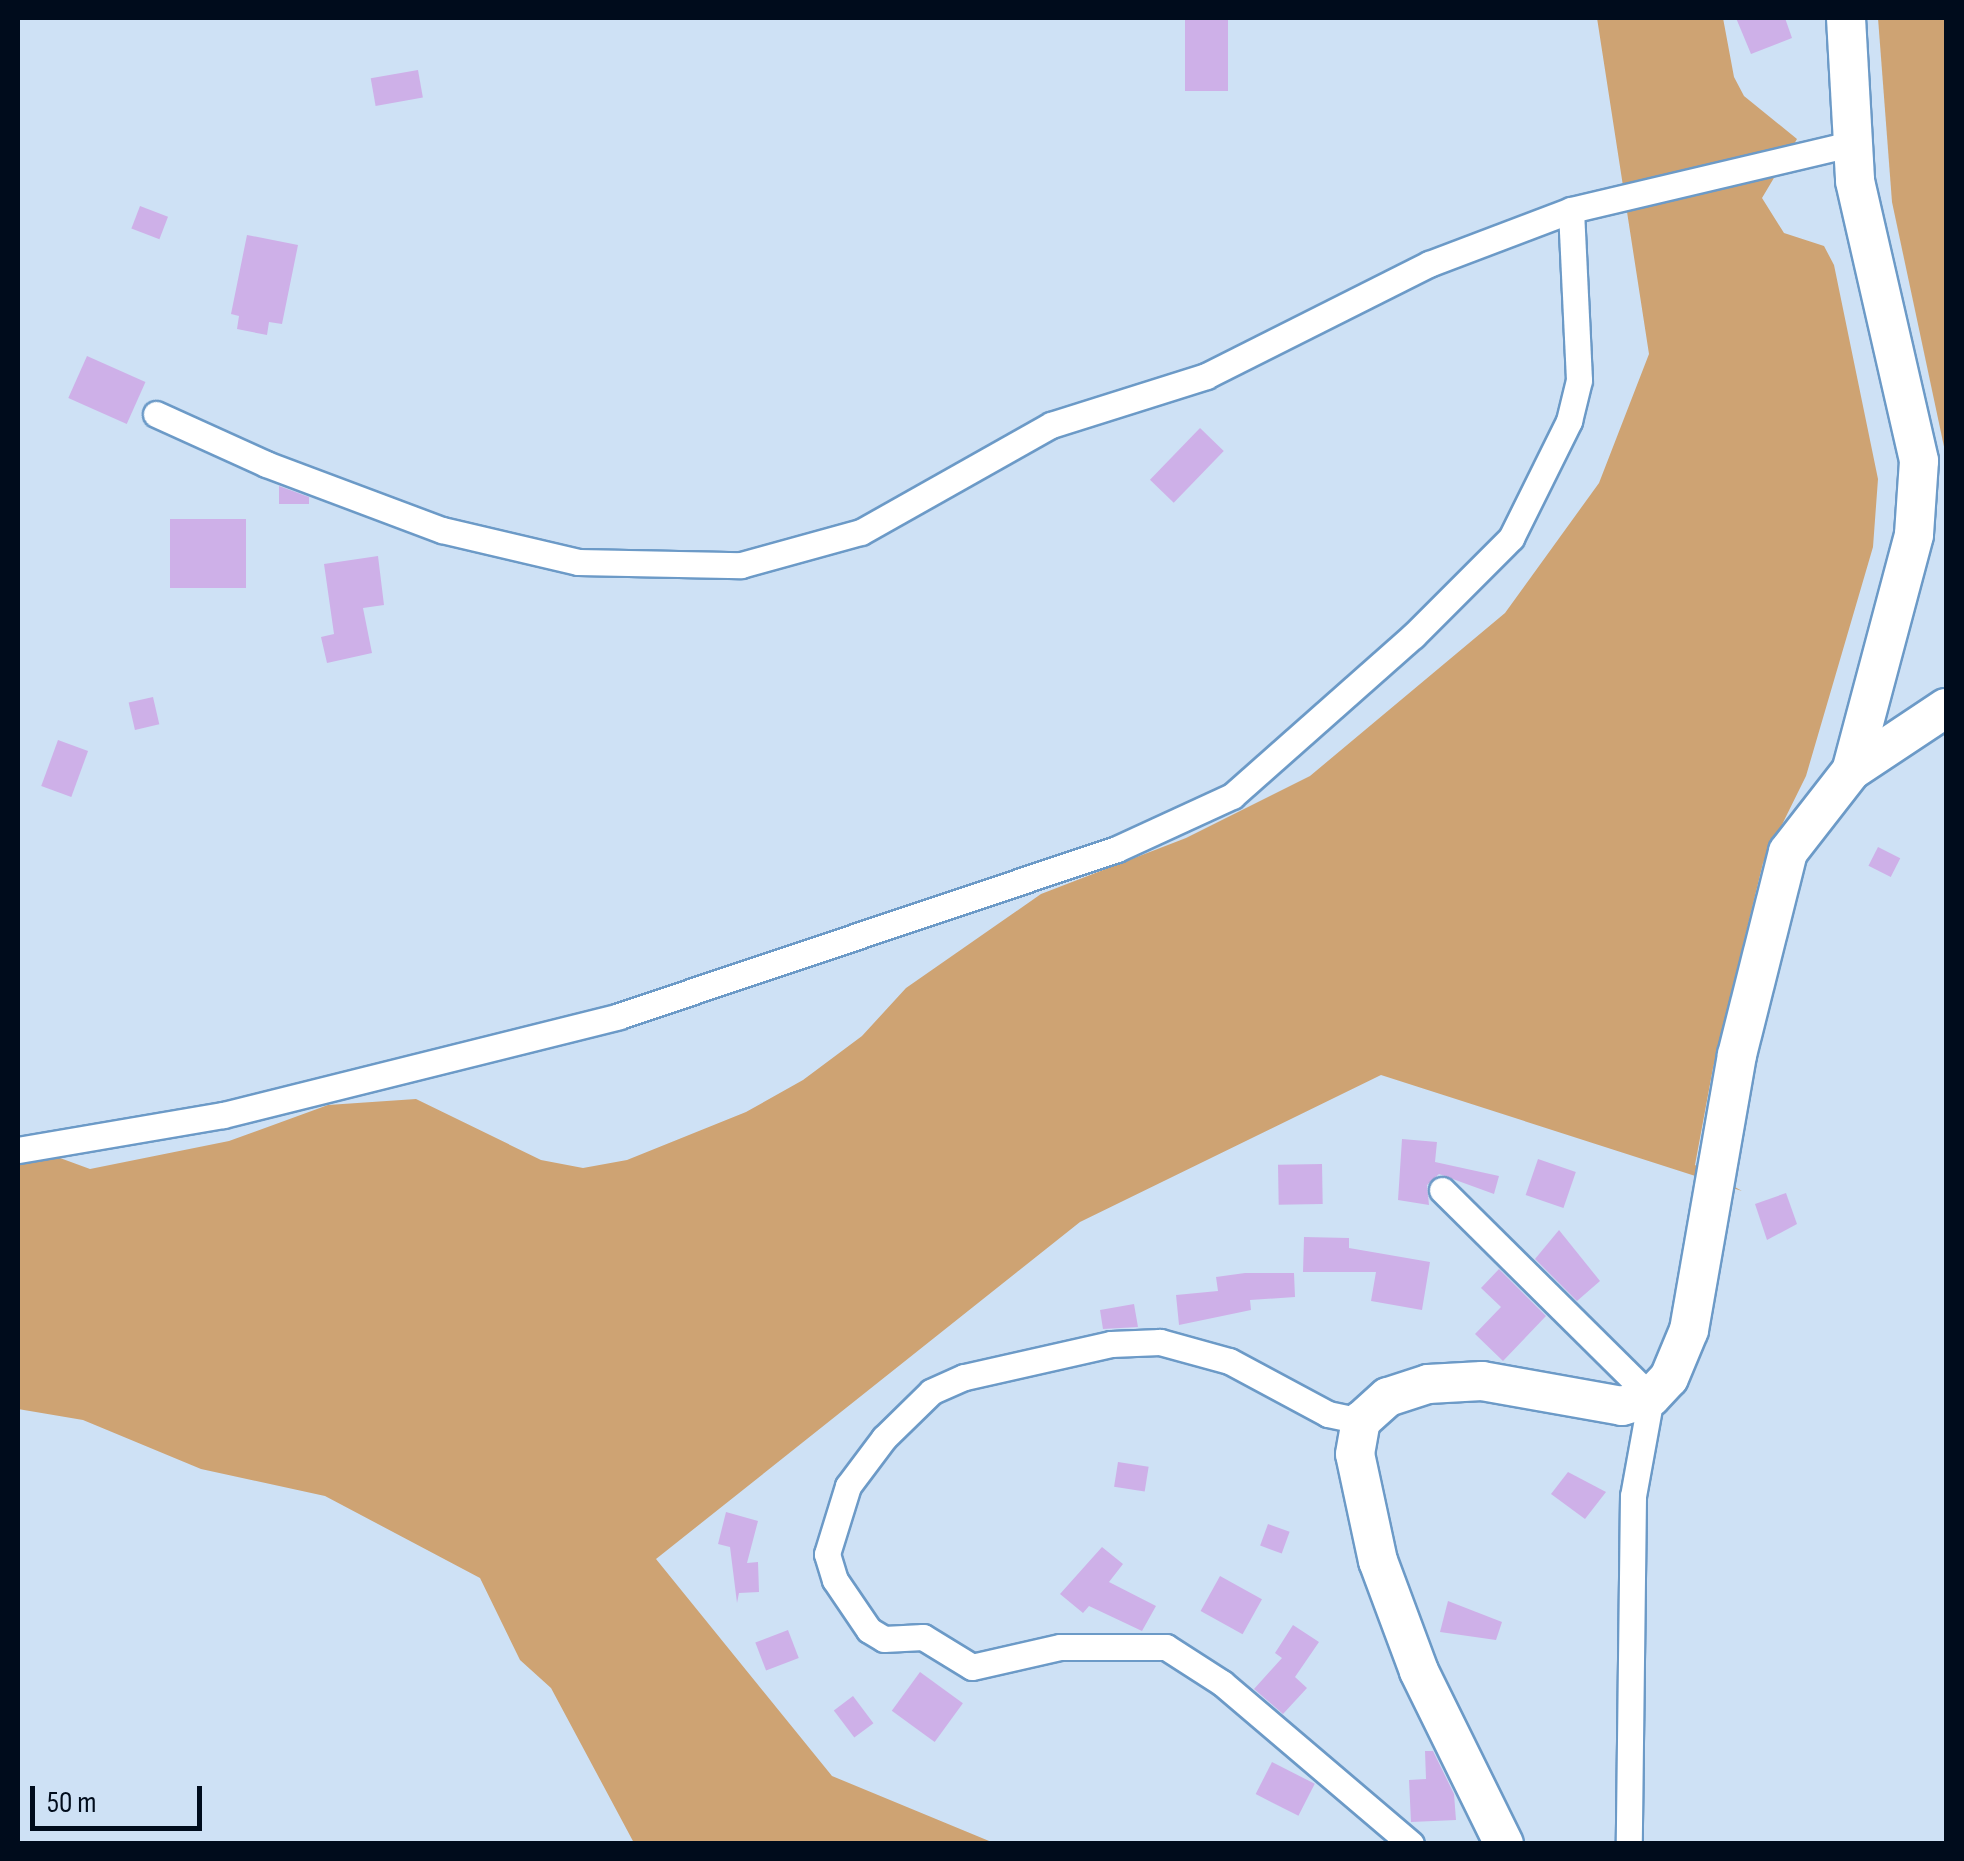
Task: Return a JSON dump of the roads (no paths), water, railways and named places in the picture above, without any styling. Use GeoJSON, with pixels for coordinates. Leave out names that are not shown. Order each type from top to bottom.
{"type":"FeatureCollection","features":[{"type":"Feature","properties":{"kind":"street"},"geometry":{"type":"LineString","coordinates":[[1846,18],[1850,144],[1918,461],[1914,535],[1851,771]]}},
{"type":"Feature","properties":{"kind":"street"},"geometry":{"type":"LineString","coordinates":[[156,414],[266,464],[442,530],[578,562],[742,565],[862,532],[1052,425],[1206,376],[1428,264],[1571,210],[1850,144]]}},
{"type":"Feature","properties":{"kind":"street"},"geometry":{"type":"LineString","coordinates":[[18,1150],[222,1115],[620,1016],[1117,849],[1232,796],[1452,600],[1511,538],[1568,421],[1579,380],[1571,210]]}},
{"type":"Feature","properties":{"kind":"street"},"geometry":{"type":"LineString","coordinates":[[1629,1844],[1634,1496],[1652,1398],[1669,1378],[1689,1330],[1737,1055],[1788,852],[1851,771],[1946,708]]}},
{"type":"Feature","properties":{"kind":"street"},"geometry":{"type":"LineString","coordinates":[[1442,1190],[1652,1398]]}},
{"type":"Feature","properties":{"kind":"street"},"geometry":{"type":"LineString","coordinates":[[1360,1421],[1328,1414],[1228,1361],[1160,1342],[1111,1344],[964,1377],[932,1392],[884,1438],[848,1486],[827,1554],[834,1580],[869,1630],[884,1639],[924,1637],[972,1667],[1060,1646],[1166,1646],[1222,1683],[1411,1844]]}},
{"type":"Feature","properties":{"kind":"street"},"geometry":{"type":"LineString","coordinates":[[1504,1844],[1419,1671],[1378,1561],[1355,1454],[1360,1421],[1388,1396],[1428,1384],[1482,1381],[1622,1406],[1652,1398]]}}]}
